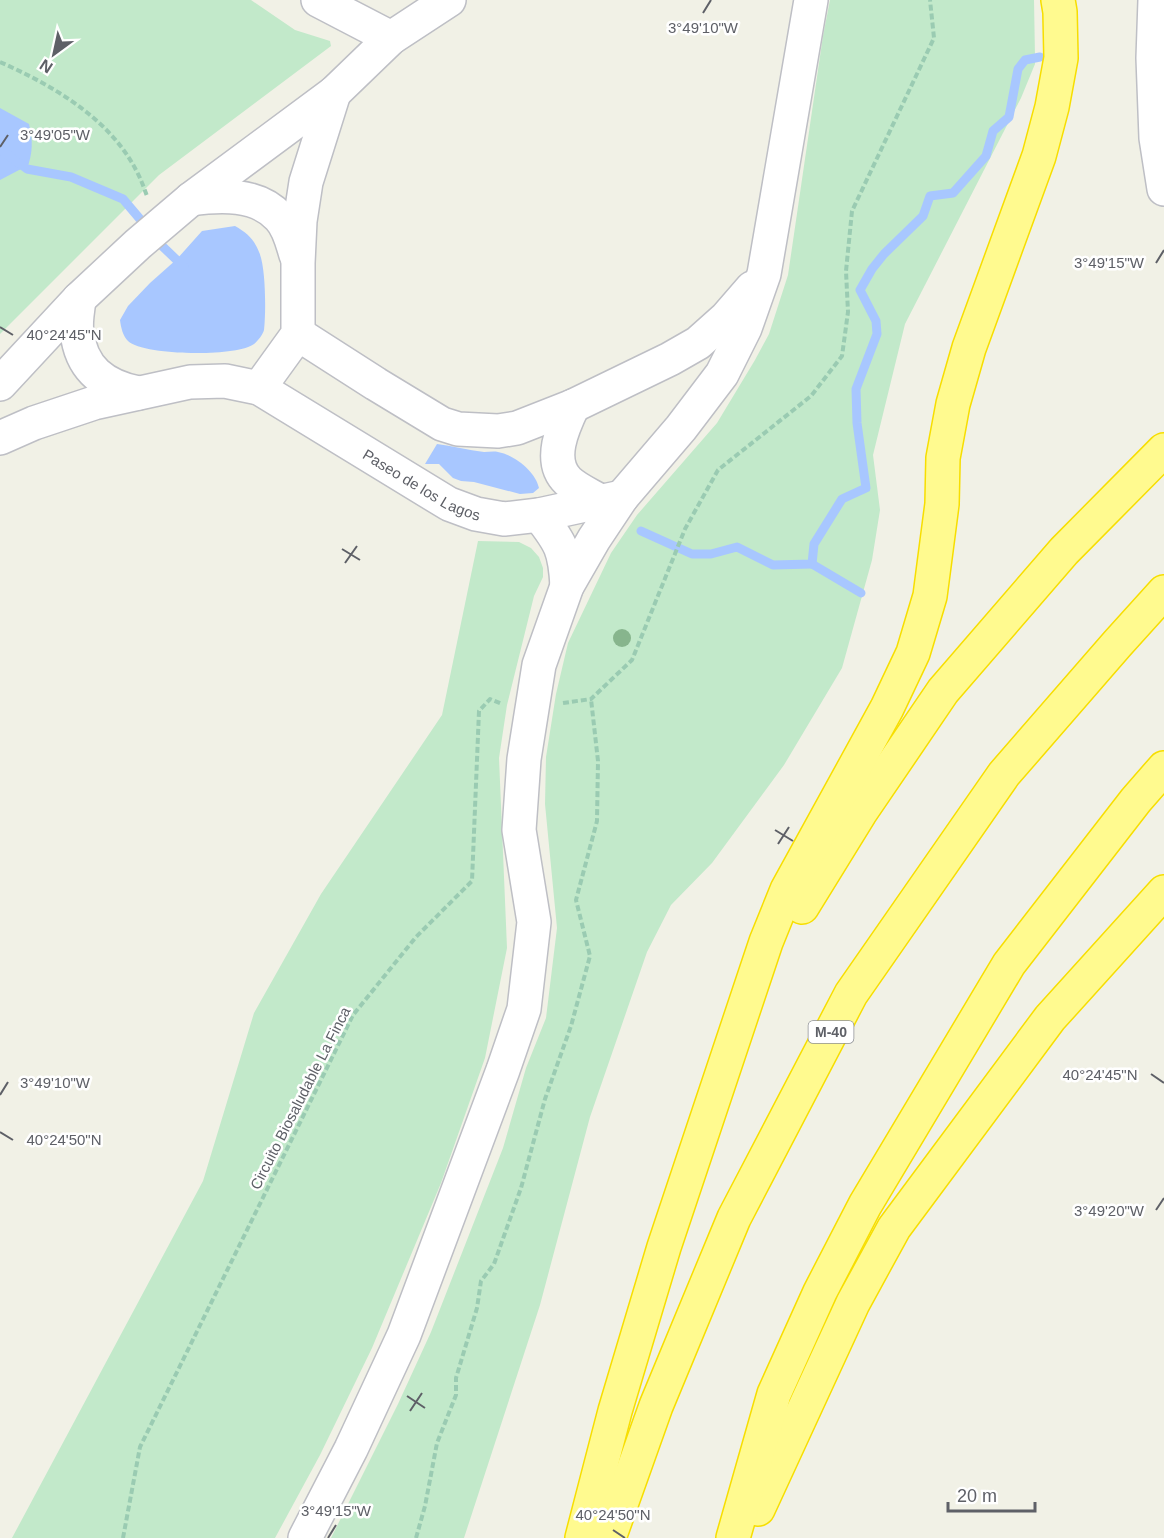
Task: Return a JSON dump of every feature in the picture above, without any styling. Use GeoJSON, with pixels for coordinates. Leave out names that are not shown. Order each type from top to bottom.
{"type":"FeatureCollection","features":[{"type":"Feature","properties":{"kind":"highway"},"geometry":{"type":"LineString","coordinates":[[582,1538],[615,1411],[664,1247],[766,942],[787,890],[888,708],[913,653],[930,596],[942,504],[943,458],[953,404],[969,348],[1039,156],[1052,107],[1061,58],[1058,0]]}},
{"type":"Feature","properties":{"kind":"highway"},"geometry":{"type":"LineString","coordinates":[[736,1034],[795,919],[860,813],[943,691],[1064,551],[1164,450]]}},
{"type":"Feature","properties":{"kind":"highway","name":"M-40"},"geometry":{"type":"LineString","coordinates":[[609,1538],[656,1406],[735,1218],[851,994],[1004,774],[1164,592]]}},
{"type":"Feature","properties":{"kind":"highway"},"geometry":{"type":"LineString","coordinates":[[733,1538],[774,1394],[820,1292],[865,1205],[1009,964],[1164,768]]}},
{"type":"Feature","properties":{"kind":"highway"},"geometry":{"type":"LineString","coordinates":[[744,1538],[853,1303],[894,1228],[1050,1018],[1164,892]]}},
{"type":"Feature","properties":{"kind":"street"},"geometry":{"type":"LineString","coordinates":[[318,0],[391,38]]}},
{"type":"Feature","properties":{"kind":"street"},"geometry":{"type":"LineString","coordinates":[[0,384],[79,299],[191,199],[334,93],[391,38],[449,0]]}},
{"type":"Feature","properties":{"kind":"street"},"geometry":{"type":"LineString","coordinates":[[305,1538],[351,1449],[404,1335],[524,1009],[534,922],[519,830],[524,759],[539,665],[567,586],[594,539],[611,499],[699,404],[722,374],[745,328],[764,274],[811,0]]}},
{"type":"Feature","properties":{"kind":"street"},"geometry":{"type":"LineString","coordinates":[[1155,0],[1153,58],[1156,138],[1164,189]]}},
{"type":"Feature","properties":{"kind":"street"},"geometry":{"type":"LineString","coordinates":[[259,388],[298,333],[300,221],[306,182],[334,93]]}},
{"type":"Feature","properties":{"kind":"street"},"geometry":{"type":"LineString","coordinates":[[191,199],[220,195],[243,198],[266,207],[279,217],[291,236],[298,263]]}},
{"type":"Feature","properties":{"kind":"street"},"geometry":{"type":"LineString","coordinates":[[298,333],[375,384],[442,424],[458,429],[498,431],[518,428],[573,406],[698,343],[719,324],[764,274]]}},
{"type":"Feature","properties":{"kind":"street","name":"Paseo de los Lagos"},"geometry":{"type":"LineString","coordinates":[[79,299],[76,331],[81,353],[91,370],[118,389],[138,393]]}},
{"type":"Feature","properties":{"kind":"street"},"geometry":{"type":"LineString","coordinates":[[666,361],[687,375],[698,390],[699,404]]}},
{"type":"Feature","properties":{"kind":"street","name":"Paseo de los Lagos"},"geometry":{"type":"LineString","coordinates":[[0,438],[34,423],[94,403],[190,382],[225,381],[259,388],[449,504],[476,514],[504,519],[539,515],[611,499]]}},
{"type":"Feature","properties":{"kind":"street"},"geometry":{"type":"LineString","coordinates":[[573,406],[561,430],[557,449],[560,466],[567,480],[611,499]]}},
{"type":"Feature","properties":{"kind":"street"},"geometry":{"type":"LineString","coordinates":[[539,515],[556,537],[566,558],[567,586]]}},
{"type":"Feature","properties":{"kind":"path"},"geometry":{"type":"LineString","coordinates":[[416,1538],[425,1506],[437,1443],[456,1395],[456,1378],[477,1308],[481,1281],[494,1264],[521,1188],[545,1099],[572,1026],[590,956],[576,900],[597,821],[598,761],[591,699],[632,660],[685,529],[718,470],[811,396],[842,356],[849,312],[846,271],[852,211],[934,39],[930,0]]}},
{"type":"Feature","properties":{"kind":"path"},"geometry":{"type":"LineString","coordinates":[[0,62],[74,101],[118,142],[136,170],[147,197]]}},
{"type":"Feature","properties":{"kind":"path","name":"Circuito Biosaludable La Finca"},"geometry":{"type":"LineString","coordinates":[[123,1538],[140,1447],[353,1015],[416,937],[472,880],[478,711],[490,699],[507,705],[532,708],[591,699]]}},
{"type":"Feature","properties":{"kind":"green space"},"geometry":{"type":"Polygon","coordinates":[[[0,0],[251,0],[295,30],[330,41],[331,46],[159,175],[0,334],[0,0]]]}},
{"type":"Feature","properties":{"kind":"green space"},"geometry":{"type":"Polygon","coordinates":[[[830,0],[1034,0],[1035,64],[1021,98],[905,324],[873,455],[880,510],[872,560],[842,668],[784,765],[712,863],[671,905],[647,952],[590,1117],[540,1305],[464,1538],[331,1538],[431,1332],[503,1148],[526,1068],[546,1018],[557,928],[545,804],[546,757],[556,694],[568,643],[611,553],[637,515],[717,423],[769,334],[788,275],[830,0]]]}},
{"type":"Feature","properties":{"kind":"green space"},"geometry":{"type":"Polygon","coordinates":[[[478,541],[519,542],[531,548],[539,557],[543,568],[543,577],[534,596],[507,705],[499,758],[507,948],[485,1058],[441,1183],[372,1348],[320,1455],[275,1538],[12,1538],[203,1181],[254,1013],[321,894],[442,715],[478,541]]]}},
{"type":"Feature","properties":{"kind":"water"},"geometry":{"type":"Polygon","coordinates":[[[0,108],[29,124],[32,146],[27,169],[21,169],[0,180],[0,108]]]}},
{"type":"Feature","properties":{"kind":"water"},"geometry":{"type":"Polygon","coordinates":[[[235,226],[247,234],[257,247],[263,268],[265,322],[263,332],[257,341],[245,348],[230,351],[191,353],[152,350],[128,341],[122,332],[120,320],[128,306],[177,259],[202,231],[235,226]]]}},
{"type":"Feature","properties":{"kind":"water"},"geometry":{"type":"Polygon","coordinates":[[[437,444],[505,454],[518,460],[529,470],[539,488],[533,493],[520,494],[453,478],[439,464],[425,464],[437,444]]]}},
{"type":"Feature","properties":{"kind":"waterway"},"geometry":{"type":"LineString","coordinates":[[641,531],[692,554],[711,554],[737,547],[773,565],[812,564],[814,544],[842,499],[866,488],[857,423],[856,389],[877,334],[876,321],[860,290],[884,254],[923,216],[930,196],[953,193],[986,156],[993,131],[1009,117],[1018,69],[1025,60],[1040,57]]}},
{"type":"Feature","properties":{"kind":"waterway"},"geometry":{"type":"LineString","coordinates":[[0,149],[27,169],[71,177],[123,199],[145,225]]}},
{"type":"Feature","properties":{"kind":"waterway"},"geometry":{"type":"LineString","coordinates":[[159,243],[184,267]]}},
{"type":"Feature","properties":{"kind":"waterway"},"geometry":{"type":"LineString","coordinates":[[812,564],[861,593]]}}]}
